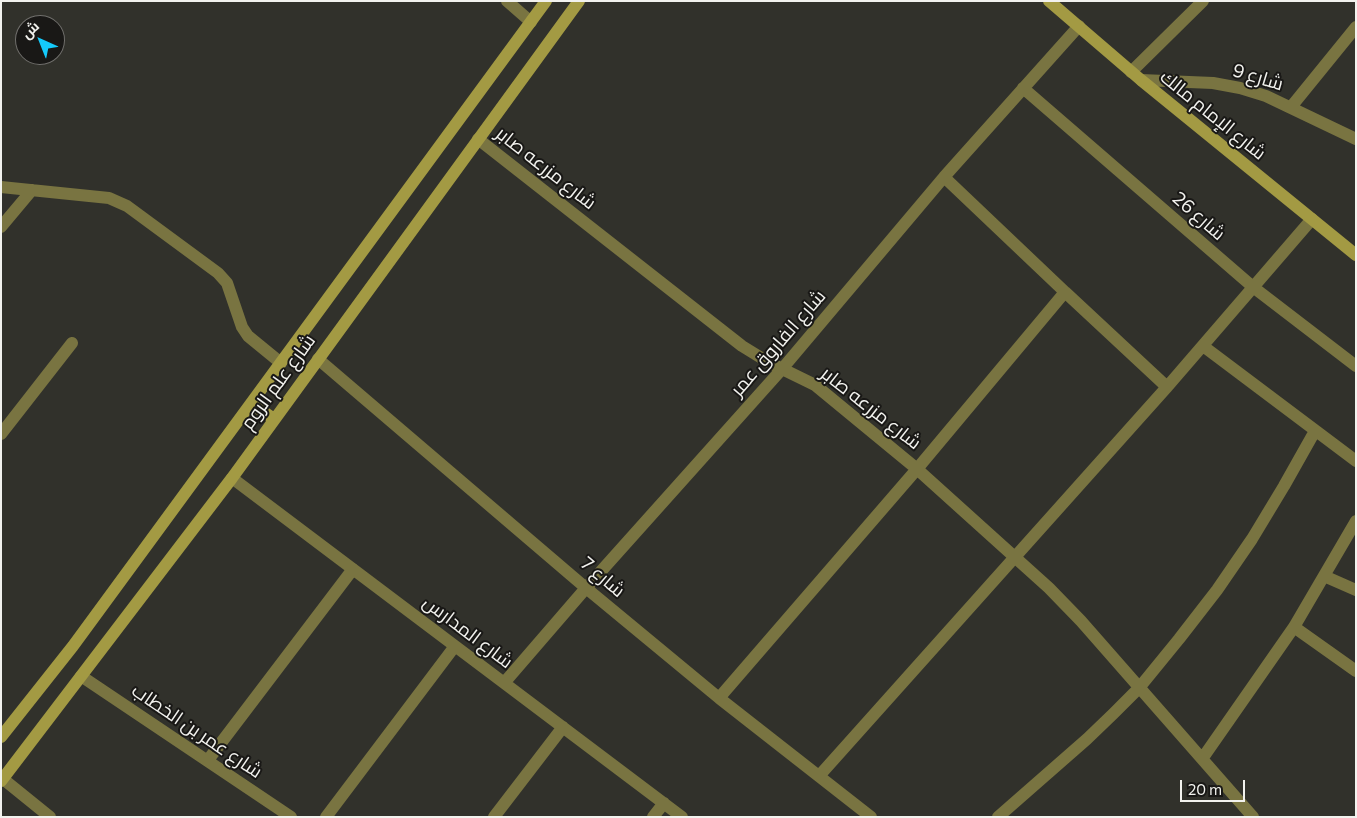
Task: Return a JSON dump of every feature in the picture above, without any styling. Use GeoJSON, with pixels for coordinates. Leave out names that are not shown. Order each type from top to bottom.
{"type":"FeatureCollection","features":[{"type":"Feature","properties":{"kind":"street"},"geometry":{"type":"LineString","coordinates":[[507,1],[531,22]]}},
{"type":"Feature","properties":{"kind":"street","name":"شارع علم الروم"},"geometry":{"type":"LineString","coordinates":[[1,737],[73,646],[546,1]]}},
{"type":"Feature","properties":{"kind":"street","name":"شارع علم الروم"},"geometry":{"type":"LineString","coordinates":[[2,780],[232,478],[579,1]]}},
{"type":"Feature","properties":{"kind":"street","name":"شارع الإمام مالك"},"geometry":{"type":"LineString","coordinates":[[1049,1],[1136,76],[1356,255]]}},
{"type":"Feature","properties":{"kind":"street"},"geometry":{"type":"LineString","coordinates":[[1136,76],[1203,1]]}},
{"type":"Feature","properties":{"kind":"street","name":"شارع الفاروق عمر"},"geometry":{"type":"LineString","coordinates":[[504,683],[586,588],[782,369],[944,178],[1079,26]]}},
{"type":"Feature","properties":{"kind":"street"},"geometry":{"type":"LineString","coordinates":[[1291,107],[1356,28]]}},
{"type":"Feature","properties":{"kind":"street","name":"شارع 9"},"geometry":{"type":"LineString","coordinates":[[1136,76],[1222,85],[1266,96],[1356,139]]}},
{"type":"Feature","properties":{"kind":"street","name":"شارع 26"},"geometry":{"type":"LineString","coordinates":[[1023,88],[1253,287],[1356,366]]}},
{"type":"Feature","properties":{"kind":"street","name":"شارع مزرعه صابر"},"geometry":{"type":"LineString","coordinates":[[478,139],[742,346],[782,369],[799,376],[830,396],[917,469],[1050,588],[1253,817]]}},
{"type":"Feature","properties":{"kind":"street"},"geometry":{"type":"LineString","coordinates":[[944,178],[1167,387]]}},
{"type":"Feature","properties":{"kind":"street"},"geometry":{"type":"LineString","coordinates":[[1,188],[109,198],[127,206],[218,273],[227,283],[242,327],[248,336],[281,363]]}},
{"type":"Feature","properties":{"kind":"street"},"geometry":{"type":"LineString","coordinates":[[1,227],[32,190]]}},
{"type":"Feature","properties":{"kind":"street"},"geometry":{"type":"LineString","coordinates":[[819,776],[1167,387],[1312,219]]}},
{"type":"Feature","properties":{"kind":"street"},"geometry":{"type":"LineString","coordinates":[[719,698],[917,469],[1065,292]]}},
{"type":"Feature","properties":{"kind":"street"},"geometry":{"type":"LineString","coordinates":[[1,434],[72,343]]}},
{"type":"Feature","properties":{"kind":"street"},"geometry":{"type":"LineString","coordinates":[[1202,346],[1356,461]]}},
{"type":"Feature","properties":{"kind":"street","name":"شارع 7"},"geometry":{"type":"LineString","coordinates":[[318,359],[586,588],[719,698],[871,817]]}},
{"type":"Feature","properties":{"kind":"street"},"geometry":{"type":"LineString","coordinates":[[252,404],[274,419]]}},
{"type":"Feature","properties":{"kind":"street"},"geometry":{"type":"LineString","coordinates":[[998,817],[1087,739],[1139,688],[1179,640],[1252,539],[1315,431]]}},
{"type":"Feature","properties":{"kind":"street","name":"شارع المدارس"},"geometry":{"type":"LineString","coordinates":[[232,478],[682,817]]}},
{"type":"Feature","properties":{"kind":"street"},"geometry":{"type":"LineString","coordinates":[[1202,759],[1294,627],[1356,521]]}},
{"type":"Feature","properties":{"kind":"street"},"geometry":{"type":"LineString","coordinates":[[208,760],[352,569]]}},
{"type":"Feature","properties":{"kind":"street"},"geometry":{"type":"LineString","coordinates":[[1324,576],[1356,590]]}},
{"type":"Feature","properties":{"kind":"street"},"geometry":{"type":"LineString","coordinates":[[1294,627],[1356,671]]}},
{"type":"Feature","properties":{"kind":"street"},"geometry":{"type":"LineString","coordinates":[[326,817],[455,646]]}},
{"type":"Feature","properties":{"kind":"street","name":"شارع عمر بن الخطاب"},"geometry":{"type":"LineString","coordinates":[[81,676],[291,817]]}},
{"type":"Feature","properties":{"kind":"street"},"geometry":{"type":"LineString","coordinates":[[494,817],[563,727]]}},
{"type":"Feature","properties":{"kind":"street"},"geometry":{"type":"LineString","coordinates":[[2,780],[50,817]]}},
{"type":"Feature","properties":{"kind":"street"},"geometry":{"type":"LineString","coordinates":[[653,817],[664,803]]}}]}
